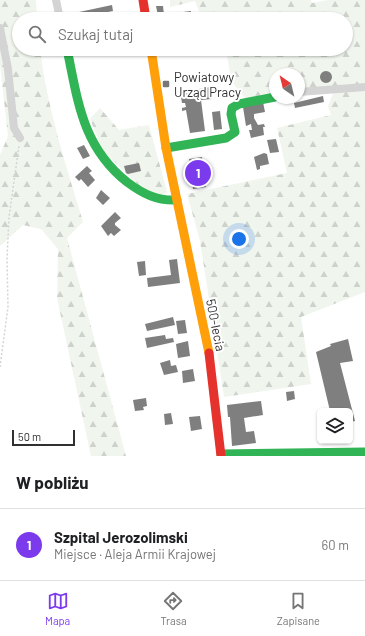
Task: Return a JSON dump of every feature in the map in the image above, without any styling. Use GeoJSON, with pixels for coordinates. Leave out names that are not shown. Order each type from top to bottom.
{"type":"FeatureCollection","features":[{"type":"Feature","properties":{"kind":"street"},"geometry":{"type":"LineString","coordinates":[[56,0],[59,12]]}},
{"type":"Feature","properties":{"kind":"street"},"geometry":{"type":"LineString","coordinates":[[144,0],[145,12]]}},
{"type":"Feature","properties":{"kind":"street"},"geometry":{"type":"LineString","coordinates":[[0,28],[8,69],[14,128],[20,138]]}},
{"type":"Feature","properties":{"kind":"street"},"geometry":{"type":"LineString","coordinates":[[69,56],[88,132],[102,158],[126,181],[146,195],[161,201],[177,200]]}},
{"type":"Feature","properties":{"kind":"street","name":"500-lecia"},"geometry":{"type":"LineString","coordinates":[[152,56],[166,148],[208,347],[221,455]]}},
{"type":"Feature","properties":{"kind":"street"},"geometry":{"type":"LineString","coordinates":[[305,92],[365,87]]}},
{"type":"Feature","properties":{"kind":"street"},"geometry":{"type":"LineString","coordinates":[[166,148],[226,138],[233,135],[235,132],[231,114],[232,108],[239,104],[269,98]]}},
{"type":"Feature","properties":{"kind":"street"},"geometry":{"type":"LineString","coordinates":[[221,455],[365,452]]}},
{"type":"Feature","properties":{"kind":"path"},"geometry":{"type":"LineString","coordinates":[[0,367],[8,307],[7,259],[10,218],[20,138]]}},
{"type":"Feature","properties":{"kind":"green space"},"geometry":{"type":"Polygon","coordinates":[[[0,0],[36,0],[37,12],[12,12],[12,56],[41,56],[52,115],[83,222],[67,238],[126,456],[91,456],[57,298],[58,249],[41,229],[23,225],[0,246],[0,155],[8,136],[0,65],[0,0]]]}},
{"type":"Feature","properties":{"kind":"green space"},"geometry":{"type":"Polygon","coordinates":[[[170,0],[311,0],[312,3],[328,0],[365,0],[365,292],[301,317],[311,384],[224,397],[200,241],[187,194],[287,173],[277,128],[331,115],[328,106],[336,86],[305,90],[305,68],[269,68],[269,96],[246,99],[231,81],[227,56],[353,56],[353,12],[199,12],[195,1],[170,7],[170,0]]]}},
{"type":"Feature","properties":{"kind":"green space"},"geometry":{"type":"Polygon","coordinates":[[[100,108],[119,130],[149,125],[167,192],[160,197],[144,190],[104,152],[90,119],[100,108]]]}},
{"type":"Feature","properties":{"kind":"building"},"geometry":{"type":"Polygon","coordinates":[[[112,5],[113,11],[108,12],[79,12],[112,5]]]}},
{"type":"Feature","properties":{"kind":"building"},"geometry":{"type":"Polygon","coordinates":[[[156,6],[163,6],[164,12],[157,12],[156,6]]]}},
{"type":"Feature","properties":{"kind":"building"},"geometry":{"type":"Polygon","coordinates":[[[328,71],[331,72],[331,82],[324,83],[321,82],[320,75],[321,72],[328,71]]]}},
{"type":"Feature","properties":{"kind":"building"},"geometry":{"type":"Polygon","coordinates":[[[210,87],[212,99],[201,100],[205,131],[190,133],[186,110],[182,111],[182,108],[186,107],[185,103],[182,103],[180,91],[192,90],[192,93],[199,92],[199,89],[210,87]]]}},
{"type":"Feature","properties":{"kind":"building"},"geometry":{"type":"Polygon","coordinates":[[[323,96],[324,102],[295,108],[294,104],[305,104],[305,100],[323,96]]]}},
{"type":"Feature","properties":{"kind":"building"},"geometry":{"type":"Polygon","coordinates":[[[263,102],[265,112],[254,114],[254,118],[258,125],[264,124],[264,135],[251,138],[249,130],[252,130],[251,124],[246,126],[243,107],[263,102]]]}},
{"type":"Feature","properties":{"kind":"building"},"geometry":{"type":"Polygon","coordinates":[[[220,111],[222,129],[214,130],[212,112],[220,111]]]}},
{"type":"Feature","properties":{"kind":"building"},"geometry":{"type":"Polygon","coordinates":[[[276,139],[279,152],[270,153],[267,140],[276,139]]]}},
{"type":"Feature","properties":{"kind":"building"},"geometry":{"type":"Polygon","coordinates":[[[84,145],[90,156],[83,159],[77,148],[84,145]]]}},
{"type":"Feature","properties":{"kind":"building"},"geometry":{"type":"Polygon","coordinates":[[[264,153],[267,154],[269,164],[260,166],[260,169],[257,170],[254,157],[264,153]]]}},
{"type":"Feature","properties":{"kind":"building"},"geometry":{"type":"Polygon","coordinates":[[[202,157],[206,187],[193,189],[189,159],[202,157]]]}},
{"type":"Feature","properties":{"kind":"building"},"geometry":{"type":"Polygon","coordinates":[[[139,163],[141,171],[128,174],[126,173],[124,166],[139,163]]]}},
{"type":"Feature","properties":{"kind":"building"},"geometry":{"type":"Polygon","coordinates":[[[87,166],[92,171],[89,173],[95,180],[88,187],[81,179],[79,181],[75,177],[87,166]]]}},
{"type":"Feature","properties":{"kind":"building"},"geometry":{"type":"Polygon","coordinates":[[[101,190],[110,198],[103,205],[96,198],[101,190]]]}},
{"type":"Feature","properties":{"kind":"building"},"geometry":{"type":"Polygon","coordinates":[[[115,212],[121,218],[115,223],[115,225],[121,230],[114,236],[111,233],[108,236],[101,226],[115,212]]]}},
{"type":"Feature","properties":{"kind":"building"},"geometry":{"type":"Polygon","coordinates":[[[177,259],[180,283],[148,287],[147,278],[171,275],[169,260],[177,259]]]}},
{"type":"Feature","properties":{"kind":"building"},"geometry":{"type":"Polygon","coordinates":[[[145,261],[146,275],[139,276],[137,262],[145,261]]]}},
{"type":"Feature","properties":{"kind":"building"},"geometry":{"type":"Polygon","coordinates":[[[173,317],[175,325],[147,331],[145,324],[173,317]]]}},
{"type":"Feature","properties":{"kind":"building"},"geometry":{"type":"Polygon","coordinates":[[[185,320],[187,333],[178,334],[176,321],[185,320]]]}},
{"type":"Feature","properties":{"kind":"building"},"geometry":{"type":"Polygon","coordinates":[[[165,335],[166,339],[173,338],[174,342],[147,348],[145,338],[165,335]]]}},
{"type":"Feature","properties":{"kind":"building"},"geometry":{"type":"Polygon","coordinates":[[[348,339],[353,361],[340,363],[352,408],[329,408],[316,352],[331,346],[330,344],[348,339]]]}},
{"type":"Feature","properties":{"kind":"building"},"geometry":{"type":"Polygon","coordinates":[[[188,341],[190,356],[178,358],[176,344],[188,341]]]}},
{"type":"Feature","properties":{"kind":"building"},"geometry":{"type":"Polygon","coordinates":[[[170,360],[171,366],[176,365],[178,372],[164,375],[160,363],[170,360]]]}},
{"type":"Feature","properties":{"kind":"building"},"geometry":{"type":"Polygon","coordinates":[[[193,369],[195,381],[183,383],[182,371],[193,369]]]}},
{"type":"Feature","properties":{"kind":"building"},"geometry":{"type":"Polygon","coordinates":[[[294,391],[295,399],[287,401],[286,392],[294,391]]]}},
{"type":"Feature","properties":{"kind":"building"},"geometry":{"type":"Polygon","coordinates":[[[146,398],[147,406],[143,407],[144,410],[135,411],[133,400],[146,398]]]}},
{"type":"Feature","properties":{"kind":"building"},"geometry":{"type":"Polygon","coordinates":[[[261,401],[263,415],[244,418],[246,432],[254,431],[256,443],[232,446],[230,417],[228,417],[227,405],[261,401]]]}},
{"type":"Feature","properties":{"kind":"building"},"geometry":{"type":"Polygon","coordinates":[[[171,413],[173,424],[165,425],[164,414],[171,413]]]}},
{"type":"Feature","properties":{"kind":"building"},"geometry":{"type":"Polygon","coordinates":[[[200,416],[202,429],[191,431],[189,417],[200,416]]]}},
{"type":"Feature","properties":{"kind":"traffic: fast"},"geometry":{"type":"LineString","coordinates":[[68,56],[84,122],[100,153],[112,168],[127,182],[139,190],[157,198],[177,200]]}},
{"type":"Feature","properties":{"kind":"traffic: fast"},"geometry":{"type":"LineString","coordinates":[[166,148],[226,138],[235,132],[231,114],[232,108],[239,104],[269,98]]}},
{"type":"Feature","properties":{"kind":"traffic: fast"},"geometry":{"type":"LineString","coordinates":[[221,454],[365,452]]}},
{"type":"Feature","properties":{"kind":"traffic: slow"},"geometry":{"type":"LineString","coordinates":[[152,56],[166,148],[209,353]]}},
{"type":"Feature","properties":{"kind":"traffic: jam"},"geometry":{"type":"LineString","coordinates":[[143,0],[145,12]]}},
{"type":"Feature","properties":{"kind":"traffic: jam"},"geometry":{"type":"LineString","coordinates":[[209,353],[221,456]]}},
{"type":"Feature","properties":{"kind":"place","name":"Powiatowy Urząd Pracy"},"geometry":{"type":"Point","coordinates":[166,84]}},
{"type":"Feature","properties":{"kind":"place","name":"Szpital Jerozolimski"},"geometry":{"type":"Point","coordinates":[198,173]}}]}
